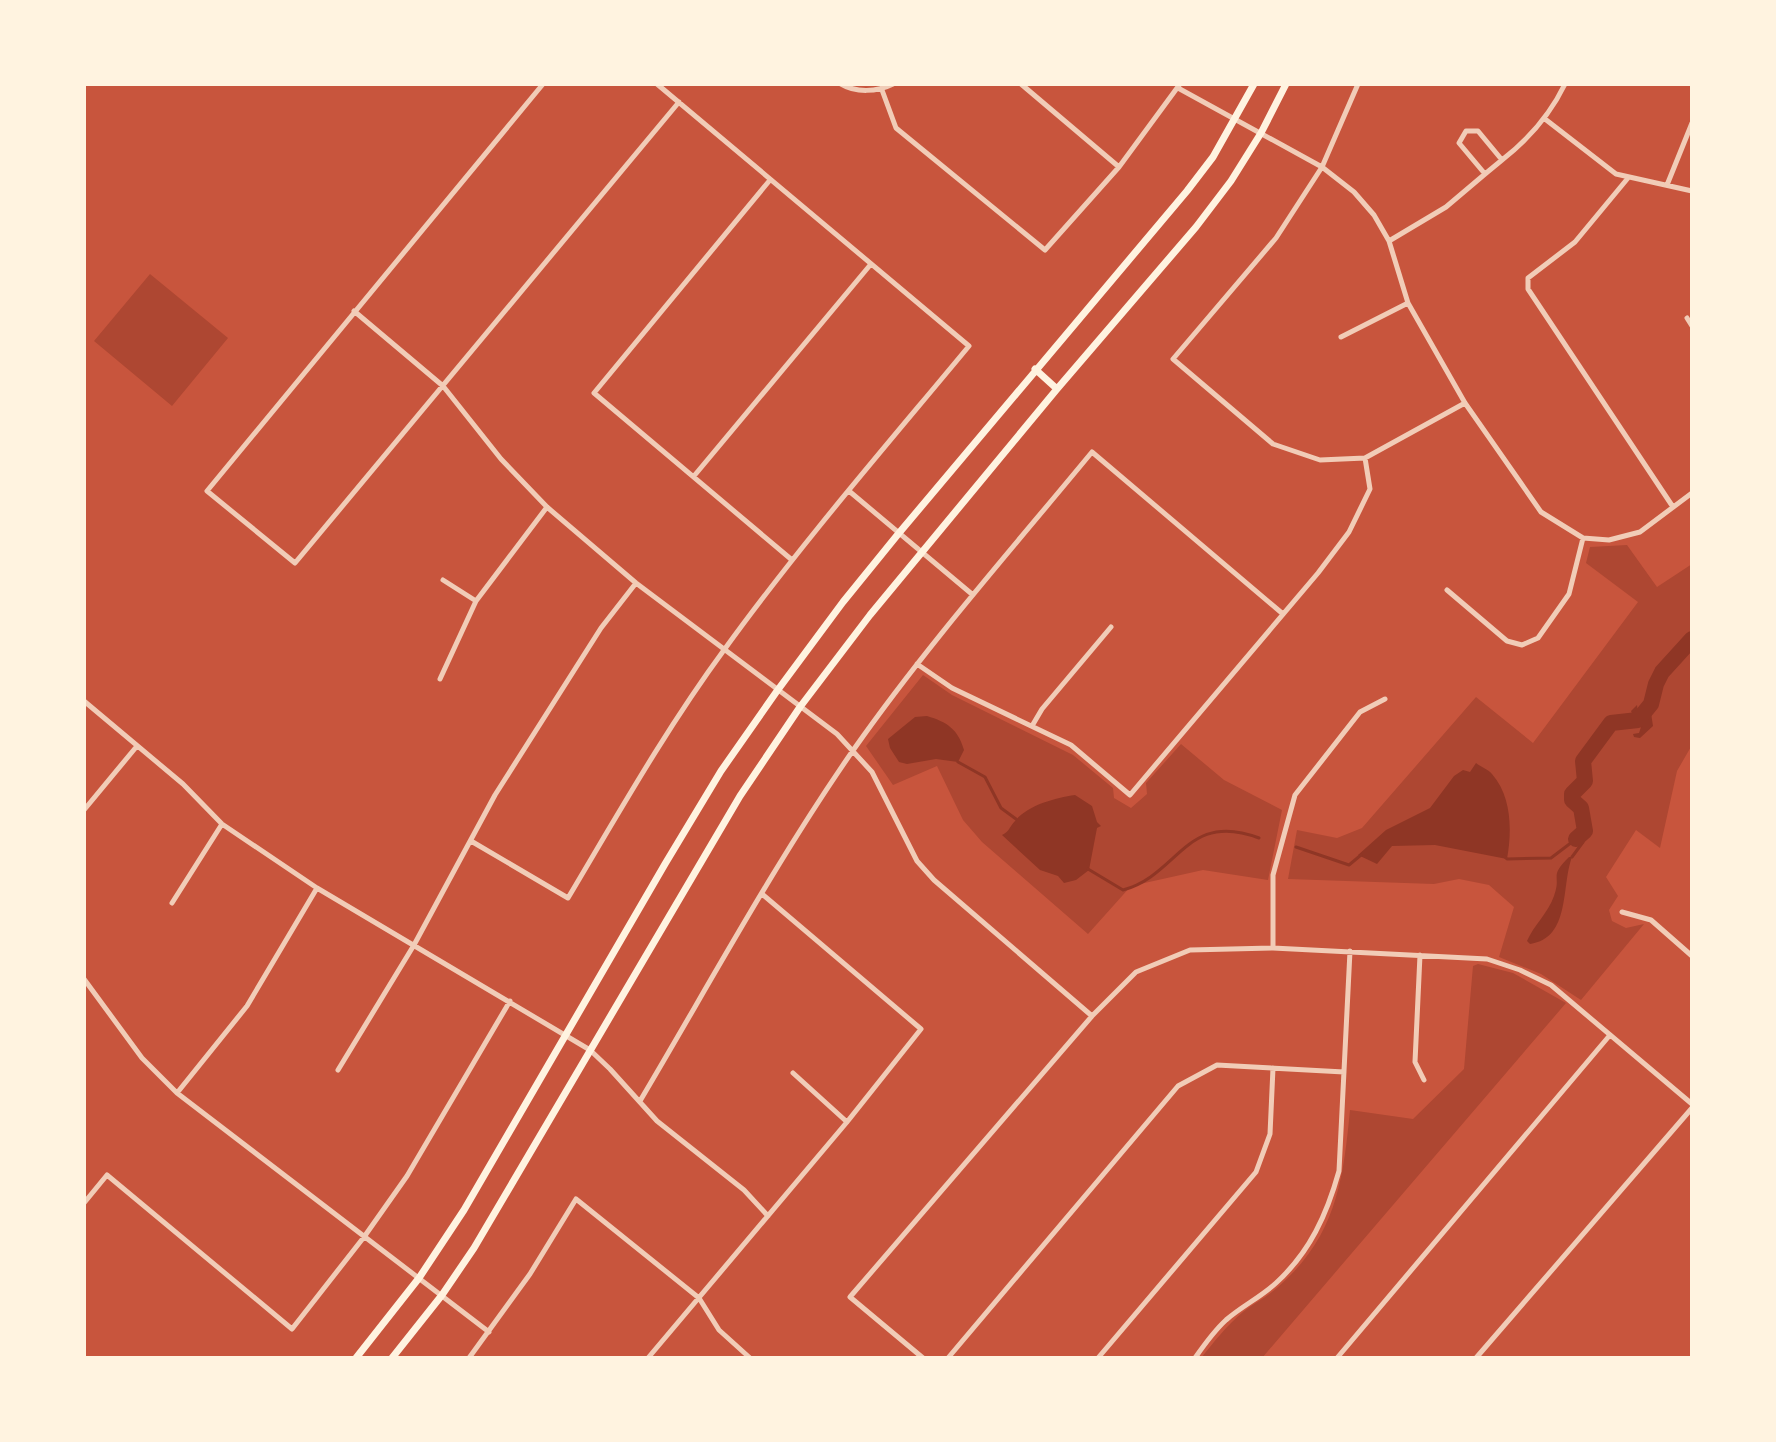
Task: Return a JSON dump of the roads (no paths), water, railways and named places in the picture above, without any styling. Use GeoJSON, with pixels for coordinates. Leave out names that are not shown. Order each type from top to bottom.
{"type":"FeatureCollection","features":[{"type":"Feature","properties":{"kind":"main road"},"geometry":{"type":"LineString","coordinates":[[356,1358],[419,1278],[464,1210],[713,785],[777,691],[899,533],[1187,191],[1213,157],[1254,84]]}},
{"type":"Feature","properties":{"kind":"main road"},"geometry":{"type":"LineString","coordinates":[[392,1358],[442,1295],[511,1189],[740,796],[800,707],[870,615],[1196,227],[1231,181],[1261,133],[1286,84]]}},
{"type":"Feature","properties":{"kind":"main road"},"geometry":{"type":"LineString","coordinates":[[1035,369],[1057,389]]}},
{"type":"Feature","properties":{"kind":"street"},"geometry":{"type":"LineString","coordinates":[[543,84],[207,491],[295,563],[679,102]]}},
{"type":"Feature","properties":{"kind":"street"},"geometry":{"type":"LineString","coordinates":[[471,841],[568,898],[666,734],[723,650],[792,560],[969,346],[657,84]]}},
{"type":"Feature","properties":{"kind":"street"},"geometry":{"type":"LineString","coordinates":[[841,84],[850,89],[882,90],[893,84]]}},
{"type":"Feature","properties":{"kind":"street"},"geometry":{"type":"LineString","coordinates":[[1021,84],[1119,167]]}},
{"type":"Feature","properties":{"kind":"street"},"geometry":{"type":"LineString","coordinates":[[1358,84],[1322,167],[1276,238],[1173,359],[1273,444],[1320,460],[1365,458],[1465,403]]}},
{"type":"Feature","properties":{"kind":"street"},"geometry":{"type":"LineString","coordinates":[[1389,241],[1446,207],[1521,145],[1545,119],[1565,84]]}},
{"type":"Feature","properties":{"kind":"street"},"geometry":{"type":"LineString","coordinates":[[882,90],[896,128],[1045,250],[1119,167],[1179,86],[1322,167],[1354,192],[1374,215],[1389,241],[1408,303],[1465,403],[1541,512],[1583,538],[1609,540],[1640,532],[1692,493]]}},
{"type":"Feature","properties":{"kind":"street"},"geometry":{"type":"LineString","coordinates":[[1545,119],[1601,164],[1628,178],[1692,191]]}},
{"type":"Feature","properties":{"kind":"street"},"geometry":{"type":"LineString","coordinates":[[1667,185],[1692,123]]}},
{"type":"Feature","properties":{"kind":"street"},"geometry":{"type":"LineString","coordinates":[[1485,174],[1459,143],[1466,131],[1478,131],[1502,160]]}},
{"type":"Feature","properties":{"kind":"street"},"geometry":{"type":"LineString","coordinates":[[1628,178],[1575,242],[1528,278],[1528,289],[1673,507]]}},
{"type":"Feature","properties":{"kind":"street"},"geometry":{"type":"LineString","coordinates":[[770,180],[594,393],[792,560]]}},
{"type":"Feature","properties":{"kind":"street"},"geometry":{"type":"LineString","coordinates":[[694,476],[871,264]]}},
{"type":"Feature","properties":{"kind":"street"},"geometry":{"type":"LineString","coordinates":[[1341,337],[1408,303]]}},
{"type":"Feature","properties":{"kind":"street"},"geometry":{"type":"LineString","coordinates":[[354,311],[443,386],[501,459],[547,507],[636,583],[837,734],[872,772],[917,861],[934,880],[1092,1016]]}},
{"type":"Feature","properties":{"kind":"street"},"geometry":{"type":"LineString","coordinates":[[1687,318],[1692,326]]}},
{"type":"Feature","properties":{"kind":"street"},"geometry":{"type":"LineString","coordinates":[[640,1101],[762,894],[853,750],[917,664],[1092,452],[1283,614]]}},
{"type":"Feature","properties":{"kind":"street"},"geometry":{"type":"LineString","coordinates":[[917,664],[952,688],[1071,745],[1130,795],[1349,532],[1370,489],[1365,458]]}},
{"type":"Feature","properties":{"kind":"street"},"geometry":{"type":"LineString","coordinates":[[849,491],[973,595]]}},
{"type":"Feature","properties":{"kind":"street"},"geometry":{"type":"LineString","coordinates":[[440,679],[476,601],[547,507]]}},
{"type":"Feature","properties":{"kind":"street"},"geometry":{"type":"LineString","coordinates":[[1447,590],[1507,641],[1522,645],[1538,638],[1569,594],[1583,538]]}},
{"type":"Feature","properties":{"kind":"street"},"geometry":{"type":"LineString","coordinates":[[443,580],[476,601]]}},
{"type":"Feature","properties":{"kind":"street"},"geometry":{"type":"LineString","coordinates":[[338,1070],[414,945],[495,795],[585,654],[636,583]]}},
{"type":"Feature","properties":{"kind":"street"},"geometry":{"type":"LineString","coordinates":[[1032,726],[1042,709],[1111,627]]}},
{"type":"Feature","properties":{"kind":"street"},"geometry":{"type":"LineString","coordinates":[[1273,948],[1273,875],[1295,795],[1360,712],[1385,699]]}},
{"type":"Feature","properties":{"kind":"street"},"geometry":{"type":"LineString","coordinates":[[84,701],[183,784],[222,824],[317,888],[590,1050],[657,1121],[744,1190],[768,1216]]}},
{"type":"Feature","properties":{"kind":"street"},"geometry":{"type":"LineString","coordinates":[[84,810],[137,746]]}},
{"type":"Feature","properties":{"kind":"street"},"geometry":{"type":"LineString","coordinates":[[172,903],[222,824]]}},
{"type":"Feature","properties":{"kind":"street"},"geometry":{"type":"LineString","coordinates":[[177,1093],[247,1006],[317,888]]}},
{"type":"Feature","properties":{"kind":"street"},"geometry":{"type":"LineString","coordinates":[[648,1358],[847,1122],[921,1029],[762,894]]}},
{"type":"Feature","properties":{"kind":"street"},"geometry":{"type":"LineString","coordinates":[[1622,912],[1651,920],[1692,956]]}},
{"type":"Feature","properties":{"kind":"street"},"geometry":{"type":"LineString","coordinates":[[923,1358],[850,1297],[1092,1016],[1136,972],[1190,950],[1273,948],[1487,959],[1520,970],[1551,985],[1692,1106],[1476,1358]]}},
{"type":"Feature","properties":{"kind":"street"},"geometry":{"type":"LineString","coordinates":[[1195,1358],[1226,1320],[1276,1283],[1317,1234],[1330,1202],[1339,1171],[1350,951]]}},
{"type":"Feature","properties":{"kind":"street"},"geometry":{"type":"LineString","coordinates":[[1420,955],[1415,1062],[1424,1080]]}},
{"type":"Feature","properties":{"kind":"street"},"geometry":{"type":"LineString","coordinates":[[84,979],[142,1058],[177,1093],[489,1332]]}},
{"type":"Feature","properties":{"kind":"street"},"geometry":{"type":"LineString","coordinates":[[84,1203],[107,1175],[292,1329],[407,1176],[510,1001]]}},
{"type":"Feature","properties":{"kind":"street"},"geometry":{"type":"LineString","coordinates":[[1337,1358],[1611,1034]]}},
{"type":"Feature","properties":{"kind":"street"},"geometry":{"type":"LineString","coordinates":[[948,1358],[1178,1086],[1217,1065],[1344,1072]]}},
{"type":"Feature","properties":{"kind":"street"},"geometry":{"type":"LineString","coordinates":[[1098,1358],[1256,1172],[1270,1134],[1273,1068]]}},
{"type":"Feature","properties":{"kind":"street"},"geometry":{"type":"LineString","coordinates":[[793,1073],[847,1122]]}},
{"type":"Feature","properties":{"kind":"street"},"geometry":{"type":"LineString","coordinates":[[469,1358],[530,1274],[576,1199],[699,1298],[719,1330],[750,1358]]}},
{"type":"Feature","properties":{"kind":"waterway"},"geometry":{"type":"LineString","coordinates":[[1576,839],[1585,831],[1581,808],[1572,800],[1572,794],[1585,781],[1583,761],[1611,723],[1638,720],[1651,704],[1662,672],[1692,639]]}},
{"type":"Feature","properties":{"kind":"waterway"},"geometry":{"type":"LineString","coordinates":[[958,762],[985,777],[1001,808],[1016,819]]}},
{"type":"Feature","properties":{"kind":"waterway"},"geometry":{"type":"LineString","coordinates":[[1088,869],[1123,890],[1158,872],[1199,838],[1215,832],[1234,832],[1259,838]]}},
{"type":"Feature","properties":{"kind":"waterway"},"geometry":{"type":"LineString","coordinates":[[1572,857],[1583,842],[1581,836]]}},
{"type":"Feature","properties":{"kind":"waterway"},"geometry":{"type":"LineString","coordinates":[[1504,856],[1507,859],[1551,858],[1576,839]]}},
{"type":"Feature","properties":{"kind":"waterway"},"geometry":{"type":"LineString","coordinates":[[1296,847],[1349,865],[1361,855]]}}]}
